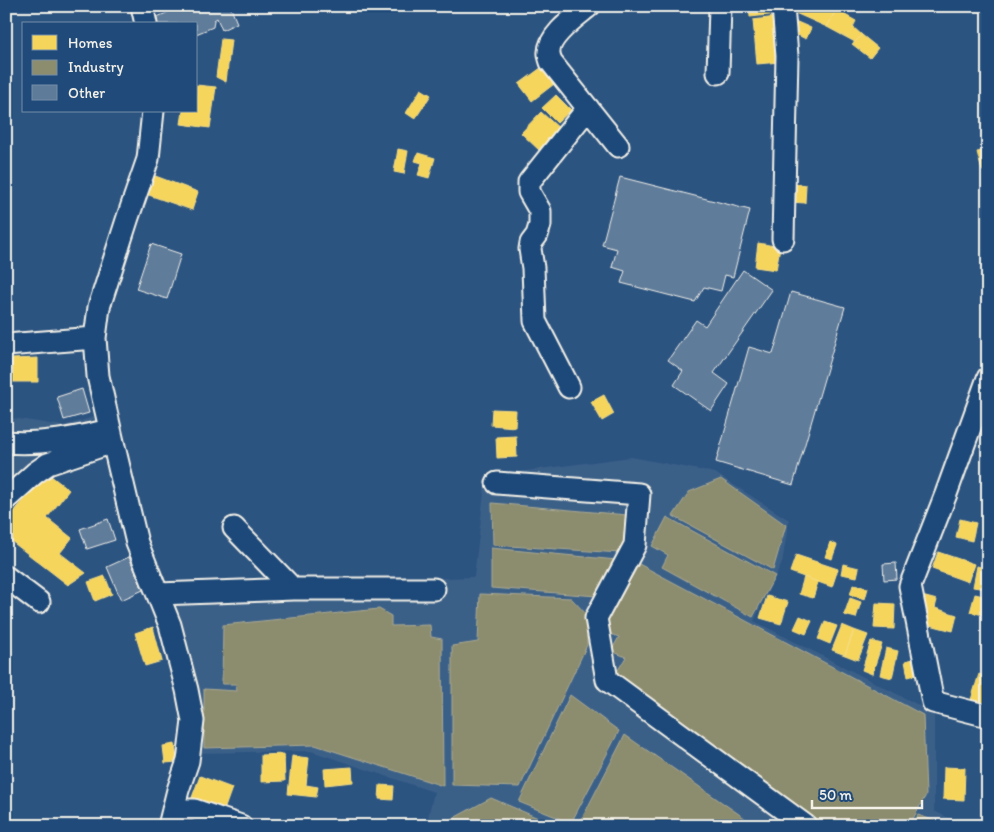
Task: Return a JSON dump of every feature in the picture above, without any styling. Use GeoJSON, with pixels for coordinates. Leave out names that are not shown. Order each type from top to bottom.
{"type":"FeatureCollection","features":[{"type":"Feature","properties":{"kind":"street"},"geometry":{"type":"LineString","coordinates":[[142,6],[146,22]]}},
{"type":"Feature","properties":{"kind":"street"},"geometry":{"type":"LineString","coordinates":[[589,6],[555,37],[548,52],[551,62],[618,146]]}},
{"type":"Feature","properties":{"kind":"street"},"geometry":{"type":"LineString","coordinates":[[718,73],[720,6]]}},
{"type":"Feature","properties":{"kind":"street"},"geometry":{"type":"LineString","coordinates":[[783,6],[788,56],[783,239]]}},
{"type":"Feature","properties":{"kind":"street"},"geometry":{"type":"LineString","coordinates":[[570,387],[536,321],[530,249],[540,225],[540,211],[529,192],[529,182],[588,108]]}},
{"type":"Feature","properties":{"kind":"street"},"geometry":{"type":"LineString","coordinates":[[153,112],[148,159],[99,307],[95,338],[98,376],[137,543],[170,625],[193,721],[188,761],[171,818]]}},
{"type":"Feature","properties":{"kind":"street"},"geometry":{"type":"LineString","coordinates":[[6,345],[95,338]]}},
{"type":"Feature","properties":{"kind":"street"},"geometry":{"type":"LineString","coordinates":[[988,378],[910,586],[933,702],[988,716]]}},
{"type":"Feature","properties":{"kind":"street"},"geometry":{"type":"LineString","coordinates":[[6,442],[24,444],[111,436]]}},
{"type":"Feature","properties":{"kind":"street"},"geometry":{"type":"LineString","coordinates":[[6,499],[35,472],[48,464],[111,436]]}},
{"type":"Feature","properties":{"kind":"street"},"geometry":{"type":"LineString","coordinates":[[496,483],[639,494],[635,545],[596,618],[607,680],[806,826]]}},
{"type":"Feature","properties":{"kind":"street"},"geometry":{"type":"LineString","coordinates":[[234,528],[293,589]]}},
{"type":"Feature","properties":{"kind":"street"},"geometry":{"type":"LineString","coordinates":[[6,577],[39,602]]}},
{"type":"Feature","properties":{"kind":"street"},"geometry":{"type":"LineString","coordinates":[[158,594],[293,589],[434,589]]}},
{"type":"Feature","properties":{"kind":"street"},"geometry":{"type":"LineString","coordinates":[[171,818],[194,810],[241,826]]}},
{"type":"Feature","properties":{"kind":"shaded area"},"geometry":{"type":"Polygon","coordinates":[[[97,416],[104,438],[6,488],[6,417],[63,426],[97,416]]]}},
{"type":"Feature","properties":{"kind":"shaded area"},"geometry":{"type":"Polygon","coordinates":[[[631,457],[715,473],[789,520],[782,563],[754,621],[934,713],[934,811],[966,826],[426,826],[434,792],[311,751],[193,753],[168,589],[474,577],[486,476],[631,457]]]}},
{"type":"Feature","properties":{"kind":"building: Homes"},"geometry":{"type":"Polygon","coordinates":[[[749,6],[777,6],[778,14],[750,17],[749,6]]]}},
{"type":"Feature","properties":{"kind":"building: Homes"},"geometry":{"type":"Polygon","coordinates":[[[795,6],[837,6],[827,27],[793,12],[795,6]]]}},
{"type":"Feature","properties":{"kind":"building: Homes"},"geometry":{"type":"Polygon","coordinates":[[[836,10],[856,21],[853,27],[862,35],[855,42],[827,27],[836,10]]]}},
{"type":"Feature","properties":{"kind":"building: Homes"},"geometry":{"type":"Polygon","coordinates":[[[776,17],[780,62],[757,64],[753,20],[776,17]]]}},
{"type":"Feature","properties":{"kind":"building: Homes"},"geometry":{"type":"Polygon","coordinates":[[[788,18],[811,28],[806,39],[789,31],[788,18]]]}},
{"type":"Feature","properties":{"kind":"building: Homes"},"geometry":{"type":"Polygon","coordinates":[[[862,35],[878,48],[870,58],[852,44],[862,35]]]}},
{"type":"Feature","properties":{"kind":"building: Homes"},"geometry":{"type":"Polygon","coordinates":[[[221,39],[231,40],[226,82],[216,77],[221,39]]]}},
{"type":"Feature","properties":{"kind":"building: Homes"},"geometry":{"type":"Polygon","coordinates":[[[545,65],[558,81],[532,101],[519,84],[545,65]]]}},
{"type":"Feature","properties":{"kind":"building: Homes"},"geometry":{"type":"Polygon","coordinates":[[[198,85],[216,87],[210,128],[181,124],[183,112],[198,112],[198,85]]]}},
{"type":"Feature","properties":{"kind":"building: Homes"},"geometry":{"type":"Polygon","coordinates":[[[421,89],[431,95],[415,119],[406,113],[421,89]]]}},
{"type":"Feature","properties":{"kind":"building: Homes"},"geometry":{"type":"Polygon","coordinates":[[[556,95],[571,110],[557,123],[542,108],[556,95]]]}},
{"type":"Feature","properties":{"kind":"building: Homes"},"geometry":{"type":"Polygon","coordinates":[[[541,112],[560,129],[540,151],[521,133],[541,112]]]}},
{"type":"Feature","properties":{"kind":"building: Homes"},"geometry":{"type":"Polygon","coordinates":[[[398,149],[408,151],[404,174],[394,172],[398,149]]]}},
{"type":"Feature","properties":{"kind":"building: Homes"},"geometry":{"type":"Polygon","coordinates":[[[988,150],[988,170],[982,171],[977,152],[988,150]]]}},
{"type":"Feature","properties":{"kind":"building: Homes"},"geometry":{"type":"Polygon","coordinates":[[[418,153],[435,158],[429,178],[418,175],[422,163],[415,161],[418,153]]]}},
{"type":"Feature","properties":{"kind":"building: Homes"},"geometry":{"type":"Polygon","coordinates":[[[150,174],[198,192],[192,210],[143,193],[150,174]]]}},
{"type":"Feature","properties":{"kind":"building: Homes"},"geometry":{"type":"Polygon","coordinates":[[[791,183],[806,185],[805,203],[789,202],[791,183]]]}},
{"type":"Feature","properties":{"kind":"building: Homes"},"geometry":{"type":"Polygon","coordinates":[[[758,243],[780,247],[776,270],[755,267],[758,243]]]}},
{"type":"Feature","properties":{"kind":"building: Homes"},"geometry":{"type":"Polygon","coordinates":[[[38,358],[38,382],[10,382],[10,359],[38,358]]]}},
{"type":"Feature","properties":{"kind":"building: Homes"},"geometry":{"type":"Polygon","coordinates":[[[604,395],[614,414],[602,421],[591,402],[604,395]]]}},
{"type":"Feature","properties":{"kind":"building: Homes"},"geometry":{"type":"Polygon","coordinates":[[[492,409],[516,410],[515,427],[491,425],[492,409]]]}},
{"type":"Feature","properties":{"kind":"building: Homes"},"geometry":{"type":"Polygon","coordinates":[[[516,436],[517,457],[497,458],[496,437],[516,436]]]}},
{"type":"Feature","properties":{"kind":"building: Homes"},"geometry":{"type":"Polygon","coordinates":[[[46,472],[69,490],[47,518],[72,538],[60,553],[86,573],[68,585],[6,537],[6,522],[46,472]]]}},
{"type":"Feature","properties":{"kind":"building: Homes"},"geometry":{"type":"Polygon","coordinates":[[[960,519],[976,523],[972,541],[956,537],[960,519]]]}},
{"type":"Feature","properties":{"kind":"building: Homes"},"geometry":{"type":"Polygon","coordinates":[[[830,542],[837,545],[832,559],[825,557],[830,542]]]}},
{"type":"Feature","properties":{"kind":"building: Homes"},"geometry":{"type":"Polygon","coordinates":[[[938,552],[974,564],[968,582],[932,569],[938,552]]]}},
{"type":"Feature","properties":{"kind":"building: Homes"},"geometry":{"type":"Polygon","coordinates":[[[796,555],[838,569],[832,587],[790,572],[796,555]]]}},
{"type":"Feature","properties":{"kind":"building: Homes"},"geometry":{"type":"Polygon","coordinates":[[[843,564],[859,568],[857,577],[841,574],[843,564]]]}},
{"type":"Feature","properties":{"kind":"building: Homes"},"geometry":{"type":"Polygon","coordinates":[[[977,566],[988,569],[986,589],[973,587],[977,566]]]}},
{"type":"Feature","properties":{"kind":"building: Homes"},"geometry":{"type":"Polygon","coordinates":[[[105,576],[112,594],[95,601],[88,582],[105,576]]]}},
{"type":"Feature","properties":{"kind":"building: Homes"},"geometry":{"type":"Polygon","coordinates":[[[804,577],[818,582],[813,598],[799,594],[804,577]]]}},
{"type":"Feature","properties":{"kind":"building: Homes"},"geometry":{"type":"Polygon","coordinates":[[[853,585],[868,588],[865,599],[850,595],[853,585]]]}},
{"type":"Feature","properties":{"kind":"building: Homes"},"geometry":{"type":"Polygon","coordinates":[[[975,594],[988,597],[988,616],[970,612],[975,594]]]}},
{"type":"Feature","properties":{"kind":"building: Homes"},"geometry":{"type":"Polygon","coordinates":[[[767,596],[788,602],[781,624],[760,618],[767,596]]]}},
{"type":"Feature","properties":{"kind":"building: Homes"},"geometry":{"type":"Polygon","coordinates":[[[922,596],[937,600],[935,608],[957,615],[953,631],[922,623],[922,596]]]}},
{"type":"Feature","properties":{"kind":"building: Homes"},"geometry":{"type":"Polygon","coordinates":[[[850,598],[861,602],[856,618],[844,615],[850,598]]]}},
{"type":"Feature","properties":{"kind":"building: Homes"},"geometry":{"type":"Polygon","coordinates":[[[876,603],[895,604],[894,629],[874,628],[876,603]]]}},
{"type":"Feature","properties":{"kind":"building: Homes"},"geometry":{"type":"Polygon","coordinates":[[[800,616],[812,621],[806,634],[794,629],[800,616]]]}},
{"type":"Feature","properties":{"kind":"building: Homes"},"geometry":{"type":"Polygon","coordinates":[[[825,622],[837,626],[830,644],[818,639],[825,622]]]}},
{"type":"Feature","properties":{"kind":"building: Homes"},"geometry":{"type":"Polygon","coordinates":[[[842,625],[854,630],[845,655],[832,650],[842,625]]]}},
{"type":"Feature","properties":{"kind":"building: Homes"},"geometry":{"type":"Polygon","coordinates":[[[153,627],[162,661],[145,666],[135,633],[153,627]]]}},
{"type":"Feature","properties":{"kind":"building: Homes"},"geometry":{"type":"Polygon","coordinates":[[[854,630],[868,635],[858,660],[845,655],[854,630]]]}},
{"type":"Feature","properties":{"kind":"building: Homes"},"geometry":{"type":"Polygon","coordinates":[[[871,641],[882,644],[872,674],[862,670],[871,641]]]}},
{"type":"Feature","properties":{"kind":"building: Homes"},"geometry":{"type":"Polygon","coordinates":[[[886,648],[898,651],[892,678],[880,675],[886,648]]]}},
{"type":"Feature","properties":{"kind":"building: Homes"},"geometry":{"type":"Polygon","coordinates":[[[918,658],[920,674],[908,677],[905,661],[918,658]]]}},
{"type":"Feature","properties":{"kind":"building: Homes"},"geometry":{"type":"Polygon","coordinates":[[[979,674],[988,677],[988,709],[970,703],[979,674]]]}},
{"type":"Feature","properties":{"kind":"building: Homes"},"geometry":{"type":"Polygon","coordinates":[[[175,744],[177,762],[165,763],[163,746],[175,744]]]}},
{"type":"Feature","properties":{"kind":"building: Homes"},"geometry":{"type":"Polygon","coordinates":[[[284,754],[285,781],[261,782],[261,755],[284,754]]]}},
{"type":"Feature","properties":{"kind":"building: Homes"},"geometry":{"type":"Polygon","coordinates":[[[292,756],[309,758],[306,785],[318,787],[316,797],[288,794],[292,756]]]}},
{"type":"Feature","properties":{"kind":"building: Homes"},"geometry":{"type":"Polygon","coordinates":[[[352,767],[353,782],[325,785],[324,769],[352,767]]]}},
{"type":"Feature","properties":{"kind":"building: Homes"},"geometry":{"type":"Polygon","coordinates":[[[944,767],[965,768],[964,800],[943,799],[944,767]]]}},
{"type":"Feature","properties":{"kind":"building: Homes"},"geometry":{"type":"Polygon","coordinates":[[[200,776],[232,788],[223,813],[191,800],[200,776]]]}},
{"type":"Feature","properties":{"kind":"building: Homes"},"geometry":{"type":"Polygon","coordinates":[[[380,785],[394,786],[393,800],[379,799],[380,785]]]}},
{"type":"Feature","properties":{"kind":"building: Homes"},"geometry":{"type":"Polygon","coordinates":[[[180,813],[207,820],[206,826],[177,826],[180,813]]]}},
{"type":"Feature","properties":{"kind":"building: Industry"},"geometry":{"type":"Polygon","coordinates":[[[721,479],[786,525],[773,570],[673,516],[689,492],[721,479]]]}},
{"type":"Feature","properties":{"kind":"building: Industry"},"geometry":{"type":"Polygon","coordinates":[[[492,503],[627,515],[627,538],[621,553],[493,545],[492,503]]]}},
{"type":"Feature","properties":{"kind":"building: Industry"},"geometry":{"type":"Polygon","coordinates":[[[667,517],[775,576],[753,617],[662,567],[668,555],[652,546],[667,517]]]}},
{"type":"Feature","properties":{"kind":"building: Industry"},"geometry":{"type":"Polygon","coordinates":[[[491,548],[617,560],[597,596],[491,588],[491,548]]]}},
{"type":"Feature","properties":{"kind":"building: Industry"},"geometry":{"type":"Polygon","coordinates":[[[639,564],[923,715],[926,795],[909,826],[820,826],[615,675],[626,657],[611,651],[619,637],[602,631],[639,564]]]}},
{"type":"Feature","properties":{"kind":"building: Industry"},"geometry":{"type":"Polygon","coordinates":[[[480,594],[571,598],[587,615],[587,645],[520,787],[452,785],[452,646],[478,642],[480,594]]]}},
{"type":"Feature","properties":{"kind":"building: Industry"},"geometry":{"type":"Polygon","coordinates":[[[379,609],[391,616],[391,626],[430,625],[431,637],[442,639],[443,786],[315,745],[204,748],[204,689],[237,691],[236,684],[222,684],[223,625],[379,609]]]}},
{"type":"Feature","properties":{"kind":"building: Industry"},"geometry":{"type":"Polygon","coordinates":[[[570,695],[619,731],[571,823],[519,802],[570,695]]]}},
{"type":"Feature","properties":{"kind":"building: Industry"},"geometry":{"type":"Polygon","coordinates":[[[625,735],[756,826],[578,826],[625,735]]]}},
{"type":"Feature","properties":{"kind":"building: Industry"},"geometry":{"type":"Polygon","coordinates":[[[491,798],[557,826],[439,826],[491,798]]]}},
{"type":"Feature","properties":{"kind":"building: Industry"},"geometry":{"type":"Polygon","coordinates":[[[918,815],[949,826],[912,826],[918,815]]]}},
{"type":"Feature","properties":{"kind":"building: Other"},"geometry":{"type":"Polygon","coordinates":[[[182,6],[230,6],[237,23],[222,30],[217,18],[214,20],[213,27],[198,33],[198,22],[157,22],[155,18],[182,6]]]}},
{"type":"Feature","properties":{"kind":"building: Other"},"geometry":{"type":"Polygon","coordinates":[[[620,177],[750,210],[733,277],[725,275],[721,291],[704,287],[695,302],[621,283],[625,271],[612,267],[617,249],[602,245],[620,177]]]}},
{"type":"Feature","properties":{"kind":"building: Other"},"geometry":{"type":"Polygon","coordinates":[[[151,244],[181,254],[167,299],[136,289],[151,244]]]}},
{"type":"Feature","properties":{"kind":"building: Other"},"geometry":{"type":"Polygon","coordinates":[[[743,270],[772,290],[714,373],[729,384],[711,411],[674,385],[683,371],[668,360],[696,320],[705,326],[743,270]]]}},
{"type":"Feature","properties":{"kind":"building: Other"},"geometry":{"type":"Polygon","coordinates":[[[791,292],[845,307],[793,485],[716,462],[749,347],[773,354],[791,292]]]}},
{"type":"Feature","properties":{"kind":"building: Other"},"geometry":{"type":"Polygon","coordinates":[[[82,389],[89,413],[64,420],[57,397],[82,389]]]}},
{"type":"Feature","properties":{"kind":"building: Other"},"geometry":{"type":"Polygon","coordinates":[[[108,519],[115,540],[87,549],[80,529],[108,519]]]}},
{"type":"Feature","properties":{"kind":"building: Other"},"geometry":{"type":"Polygon","coordinates":[[[129,557],[143,590],[121,600],[107,567],[129,557]]]}},
{"type":"Feature","properties":{"kind":"building: Other"},"geometry":{"type":"Polygon","coordinates":[[[896,563],[897,579],[884,580],[883,564],[896,563]]]}}]}
